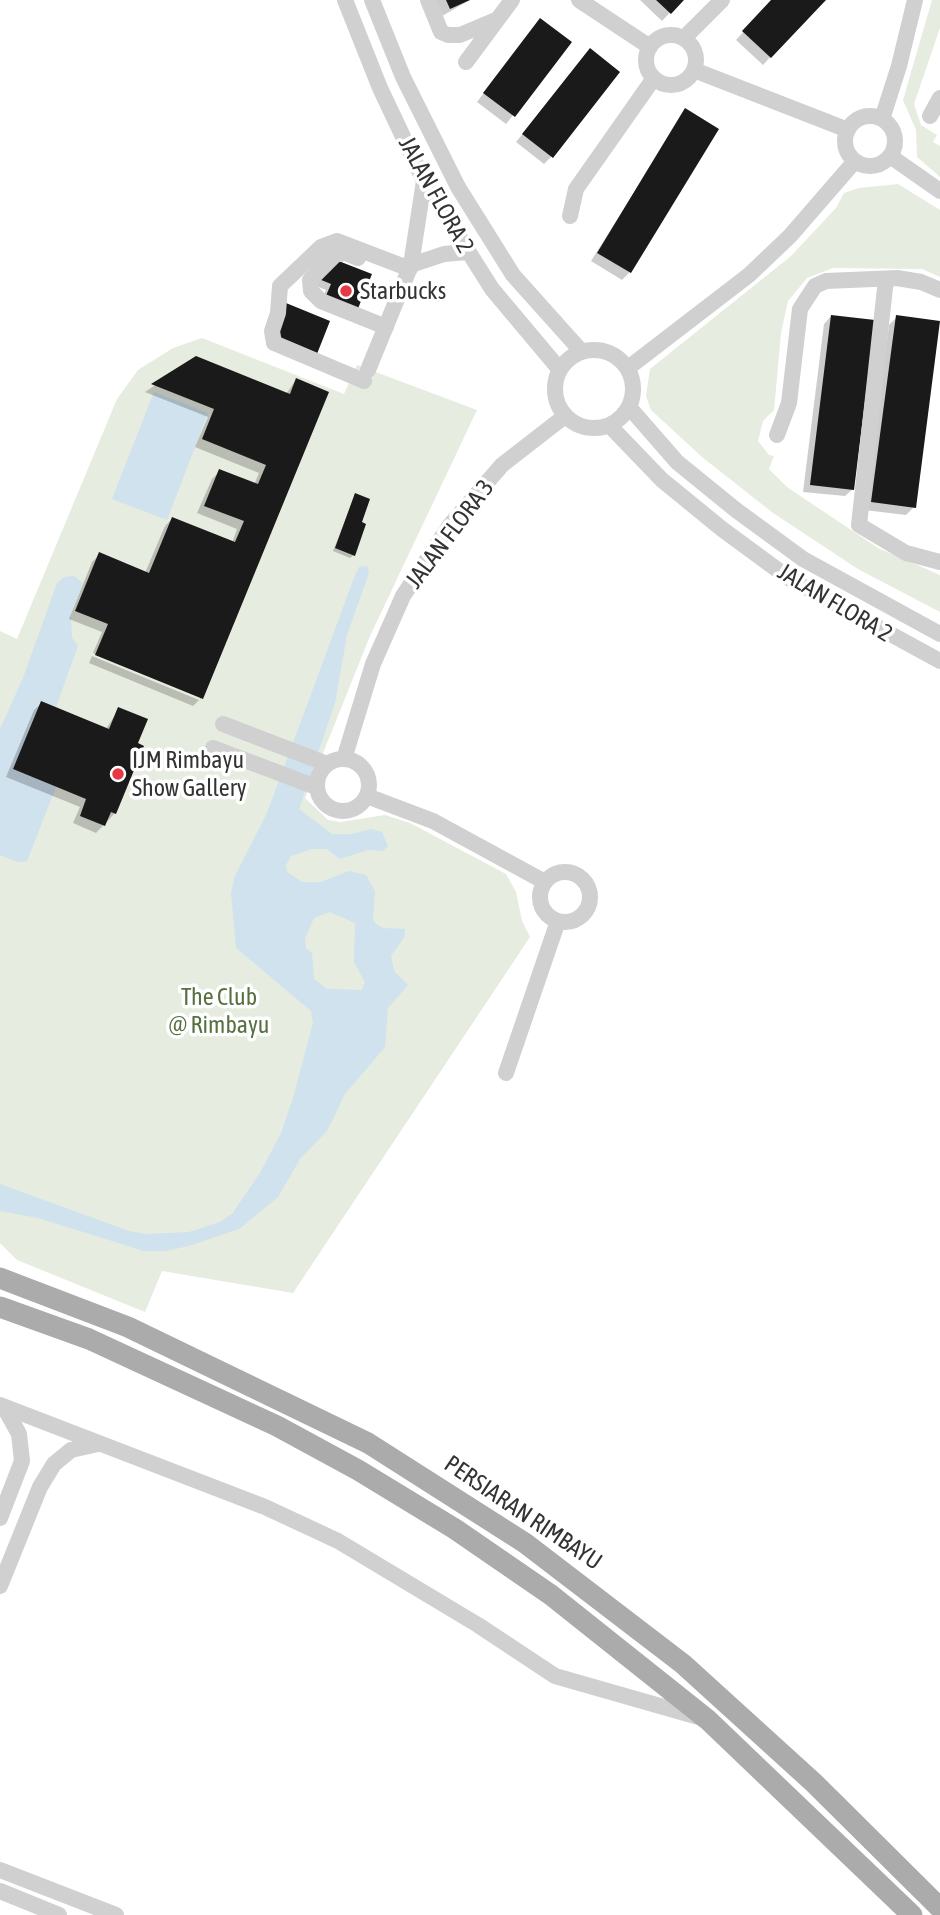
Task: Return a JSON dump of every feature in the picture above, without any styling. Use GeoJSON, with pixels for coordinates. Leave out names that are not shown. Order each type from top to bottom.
{"type":"FeatureCollection","features":[{"type":"Feature","properties":{"kind":"main road","name":"PERSIARAN RIMBAYU"},"geometry":{"type":"LineString","coordinates":[[0,1278],[128,1326],[368,1443],[525,1542],[683,1664],[814,1783],[940,1908]]}},
{"type":"Feature","properties":{"kind":"main road","name":"PERSIARAN RIMBAYU"},"geometry":{"type":"LineString","coordinates":[[0,1307],[89,1339],[277,1426],[358,1470],[535,1583],[641,1664],[708,1720],[912,1915]]}},
{"type":"Feature","properties":{"kind":"street","name":"JALAN FLORA 2"},"geometry":{"type":"LineString","coordinates":[[345,0],[380,88],[424,181],[492,289],[560,370]]}},
{"type":"Feature","properties":{"kind":"street","name":"JALAN FLORA 2"},"geometry":{"type":"LineString","coordinates":[[372,0],[403,77],[458,187],[513,275],[582,352]]}},
{"type":"Feature","properties":{"kind":"street"},"geometry":{"type":"LineString","coordinates":[[428,0],[441,32],[448,35],[460,35],[498,19]]}},
{"type":"Feature","properties":{"kind":"street"},"geometry":{"type":"LineString","coordinates":[[466,62],[512,0]]}},
{"type":"Feature","properties":{"kind":"street"},"geometry":{"type":"LineString","coordinates":[[579,0],[650,47]]}},
{"type":"Feature","properties":{"kind":"street"},"geometry":{"type":"LineString","coordinates":[[684,38],[722,0]]}},
{"type":"Feature","properties":{"kind":"street"},"geometry":{"type":"LineString","coordinates":[[882,119],[900,66],[915,0]]}},
{"type":"Feature","properties":{"kind":"street"},"geometry":{"type":"LineString","coordinates":[[669,35],[684,38],[695,53],[694,70],[690,77],[676,84],[661,83],[654,78],[646,60],[650,47],[655,41],[669,35]]}},
{"type":"Feature","properties":{"kind":"street"},"geometry":{"type":"LineString","coordinates":[[694,70],[848,130]]}},
{"type":"Feature","properties":{"kind":"street"},"geometry":{"type":"LineString","coordinates":[[570,216],[576,189],[654,78]]}},
{"type":"Feature","properties":{"kind":"street"},"geometry":{"type":"LineString","coordinates":[[930,116],[940,98]]}},
{"type":"Feature","properties":{"kind":"street"},"geometry":{"type":"LineString","coordinates":[[866,116],[882,119],[894,132],[895,140],[890,156],[870,166],[855,161],[845,143],[848,130],[858,119],[866,116]]}},
{"type":"Feature","properties":{"kind":"street"},"geometry":{"type":"LineString","coordinates":[[890,156],[940,191]]}},
{"type":"Feature","properties":{"kind":"street"},"geometry":{"type":"LineString","coordinates":[[628,368],[749,275],[790,236],[855,161]]}},
{"type":"Feature","properties":{"kind":"street"},"geometry":{"type":"LineString","coordinates":[[409,270],[337,242],[321,247],[280,286],[278,313],[272,331],[274,343],[366,375],[409,270],[424,181]]}},
{"type":"Feature","properties":{"kind":"street"},"geometry":{"type":"LineString","coordinates":[[386,327],[321,301],[311,291],[310,280],[341,253],[409,270],[444,254],[467,252]]}},
{"type":"Feature","properties":{"kind":"street"},"geometry":{"type":"LineString","coordinates":[[886,279],[859,526],[906,553],[940,562]]}},
{"type":"Feature","properties":{"kind":"street"},"geometry":{"type":"LineString","coordinates":[[777,435],[789,403],[800,309],[815,286],[826,281],[886,279],[921,282],[940,290]]}},
{"type":"Feature","properties":{"kind":"street"},"geometry":{"type":"LineString","coordinates":[[582,352],[608,352],[628,368],[633,381],[629,407],[610,426],[587,428],[565,416],[555,393],[560,370],[570,358],[582,352]]}},
{"type":"Feature","properties":{"kind":"street","name":"JALAN FLORA 2"},"geometry":{"type":"LineString","coordinates":[[629,407],[677,462],[803,559],[940,634]]}},
{"type":"Feature","properties":{"kind":"street","name":"JALAN FLORA 3"},"geometry":{"type":"LineString","coordinates":[[344,759],[373,664],[410,586],[450,525],[502,465],[565,416]]}},
{"type":"Feature","properties":{"kind":"street","name":"JALAN FLORA 2"},"geometry":{"type":"LineString","coordinates":[[610,426],[662,480],[790,579],[940,661]]}},
{"type":"Feature","properties":{"kind":"street"},"geometry":{"type":"LineString","coordinates":[[213,748],[314,786],[323,803],[338,811],[355,809],[367,796],[369,779],[360,765],[344,759],[324,762],[223,724]]}},
{"type":"Feature","properties":{"kind":"street"},"geometry":{"type":"LineString","coordinates":[[314,786],[324,762]]}},
{"type":"Feature","properties":{"kind":"street"},"geometry":{"type":"LineString","coordinates":[[367,796],[433,821],[545,882]]}},
{"type":"Feature","properties":{"kind":"street"},"geometry":{"type":"LineString","coordinates":[[559,872],[568,872],[583,879],[590,894],[586,910],[574,921],[558,921],[545,912],[541,905],[541,889],[545,882],[559,872]]}},
{"type":"Feature","properties":{"kind":"street"},"geometry":{"type":"LineString","coordinates":[[506,1073],[558,921]]}},
{"type":"Feature","properties":{"kind":"street"},"geometry":{"type":"LineString","coordinates":[[2,1406],[265,1507],[338,1541],[478,1625],[555,1676],[708,1720]]}},
{"type":"Feature","properties":{"kind":"street"},"geometry":{"type":"LineString","coordinates":[[0,1518],[22,1461],[19,1434],[2,1406]]}},
{"type":"Feature","properties":{"kind":"street"},"geometry":{"type":"LineString","coordinates":[[0,1587],[40,1487],[54,1464],[71,1450],[98,1444]]}},
{"type":"Feature","properties":{"kind":"street"},"geometry":{"type":"LineString","coordinates":[[0,1870],[116,1915]]}},
{"type":"Feature","properties":{"kind":"street"},"geometry":{"type":"LineString","coordinates":[[0,1892],[59,1915]]}},
{"type":"Feature","properties":{"kind":"green space"},"geometry":{"type":"Polygon","coordinates":[[[932,0],[940,0],[940,28],[914,104],[921,125],[937,135],[933,142],[940,146],[940,177],[917,157],[916,130],[903,100],[932,0]]]}},
{"type":"Feature","properties":{"kind":"green space"},"geometry":{"type":"Polygon","coordinates":[[[898,184],[940,210],[940,277],[922,269],[833,268],[807,278],[788,301],[781,333],[774,410],[763,421],[758,441],[769,455],[774,456],[769,469],[787,487],[878,548],[940,575],[940,612],[858,569],[773,513],[702,457],[651,410],[646,396],[650,369],[791,256],[836,208],[844,193],[859,188],[898,184]]]}},
{"type":"Feature","properties":{"kind":"green space","name":"The Club @ Rimbayu"},"geometry":{"type":"Polygon","coordinates":[[[202,338],[344,394],[357,365],[477,410],[370,636],[305,798],[328,820],[341,822],[385,815],[410,823],[506,874],[516,892],[522,921],[530,937],[293,1293],[162,1271],[145,1312],[17,1260],[0,1243],[0,631],[17,639],[117,399],[138,370],[173,348],[202,338]]]}},
{"type":"Feature","properties":{"kind":"water"},"geometry":{"type":"Polygon","coordinates":[[[154,392],[208,413],[167,520],[112,499],[154,392]]]}},
{"type":"Feature","properties":{"kind":"water"},"geometry":{"type":"Polygon","coordinates":[[[367,566],[369,573],[347,635],[335,703],[299,809],[332,834],[352,834],[371,829],[382,832],[388,846],[383,851],[368,850],[340,859],[327,849],[312,849],[291,856],[286,865],[287,872],[302,882],[321,882],[349,871],[366,875],[375,891],[373,919],[376,924],[383,928],[405,929],[405,936],[391,956],[394,971],[408,985],[388,1008],[385,1047],[345,1094],[327,1131],[300,1159],[278,1197],[239,1229],[189,1246],[165,1251],[144,1251],[38,1218],[0,1211],[0,1184],[129,1231],[146,1234],[189,1232],[220,1222],[232,1214],[260,1173],[281,1133],[313,1023],[311,1011],[236,948],[231,893],[235,876],[267,813],[359,567],[367,566]],[[330,912],[314,918],[305,938],[306,948],[312,953],[314,979],[327,989],[362,990],[365,982],[354,962],[355,923],[330,912]]]}},
{"type":"Feature","properties":{"kind":"water"},"geometry":{"type":"Polygon","coordinates":[[[74,576],[83,583],[71,613],[72,638],[78,646],[56,707],[41,701],[13,769],[56,787],[27,861],[17,862],[0,855],[0,729],[23,678],[57,583],[64,577],[74,576]]]}},
{"type":"Feature","properties":{"kind":"building"},"geometry":{"type":"Polygon","coordinates":[[[446,0],[470,0],[450,9],[446,0]]]}},
{"type":"Feature","properties":{"kind":"building"},"geometry":{"type":"Polygon","coordinates":[[[656,0],[684,0],[671,14],[656,0]]]}},
{"type":"Feature","properties":{"kind":"building"},"geometry":{"type":"Polygon","coordinates":[[[771,0],[826,0],[771,58],[742,31],[771,0]]]}},
{"type":"Feature","properties":{"kind":"building"},"geometry":{"type":"Polygon","coordinates":[[[540,18],[572,42],[515,117],[483,93],[540,18]]]}},
{"type":"Feature","properties":{"kind":"building"},"geometry":{"type":"Polygon","coordinates":[[[590,48],[620,72],[553,158],[522,134],[590,48]]]}},
{"type":"Feature","properties":{"kind":"building"},"geometry":{"type":"Polygon","coordinates":[[[685,108],[719,129],[631,273],[597,253],[685,108]]]}},
{"type":"Feature","properties":{"kind":"building","name":"Starbucks"},"geometry":{"type":"Polygon","coordinates":[[[336,260],[372,274],[357,311],[325,298],[331,284],[314,277],[336,260]]]}},
{"type":"Feature","properties":{"kind":"building"},"geometry":{"type":"Polygon","coordinates":[[[286,303],[330,321],[315,359],[273,336],[286,303]]]}},
{"type":"Feature","properties":{"kind":"building"},"geometry":{"type":"Polygon","coordinates":[[[831,315],[875,320],[854,490],[810,485],[831,315]]]}},
{"type":"Feature","properties":{"kind":"building"},"geometry":{"type":"Polygon","coordinates":[[[896,315],[940,321],[916,508],[871,502],[896,315]]]}},
{"type":"Feature","properties":{"kind":"building"},"geometry":{"type":"Polygon","coordinates":[[[196,356],[290,394],[296,378],[329,392],[203,699],[95,655],[108,624],[75,611],[99,552],[149,573],[172,517],[235,542],[244,521],[204,506],[219,469],[258,484],[266,465],[202,439],[214,409],[151,384],[196,356]]]}},
{"type":"Feature","properties":{"kind":"building"},"geometry":{"type":"Polygon","coordinates":[[[355,493],[370,499],[362,522],[366,524],[355,556],[335,548],[355,493]]]}},
{"type":"Feature","properties":{"kind":"building"},"geometry":{"type":"Polygon","coordinates":[[[41,701],[109,729],[118,707],[148,719],[138,743],[144,746],[116,814],[111,812],[105,826],[80,816],[86,799],[13,769],[41,701]]]}},
{"type":"Feature","properties":{"kind":"place","name":"Starbucks"},"geometry":{"type":"Point","coordinates":[346,291]}},
{"type":"Feature","properties":{"kind":"place","name":"IJM Rimbayu Show Gallery"},"geometry":{"type":"Point","coordinates":[118,774]}}]}
